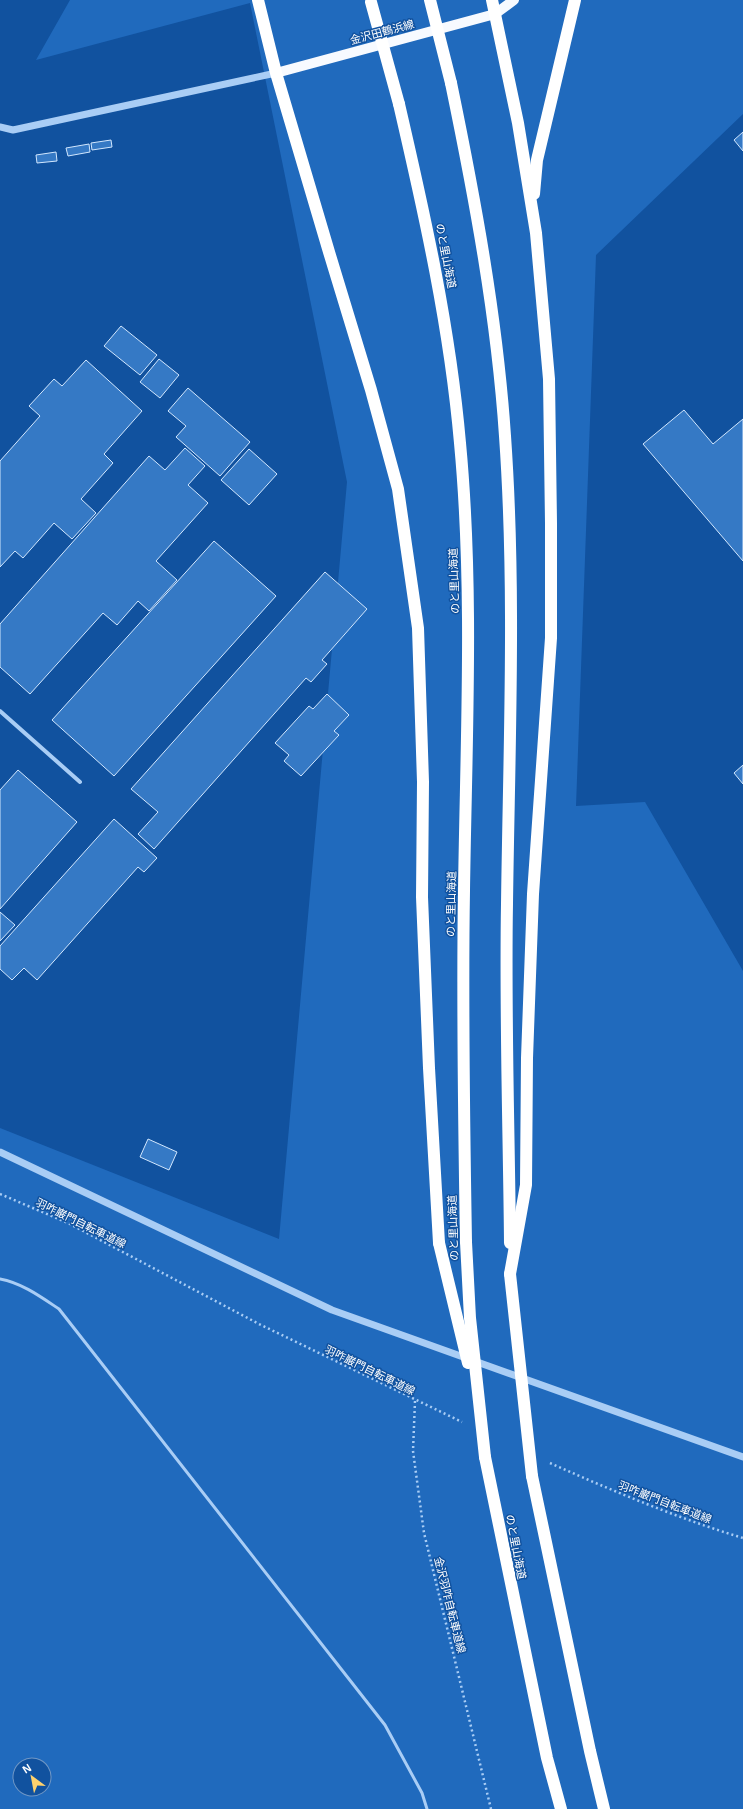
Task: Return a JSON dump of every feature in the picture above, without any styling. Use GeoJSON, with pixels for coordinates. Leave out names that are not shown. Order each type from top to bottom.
{"type":"FeatureCollection","features":[{"type":"Feature","properties":{"kind":"highway"},"geometry":{"type":"LineString","coordinates":[[258,0],[276,73],[371,390],[398,489],[418,628],[423,782],[422,897],[429,1068],[440,1243],[478,1407]]}},
{"type":"Feature","properties":{"kind":"highway"},"geometry":{"type":"LineString","coordinates":[[430,0],[451,83],[473,189],[489,296],[505,436],[511,571],[506,1032],[510,1274],[532,1476],[590,1751],[604,1809]]}},
{"type":"Feature","properties":{"kind":"highway"},"geometry":{"type":"LineString","coordinates":[[492,0],[518,123],[536,233],[549,379],[551,638],[533,894],[527,1058],[526,1185],[510,1274]]}},
{"type":"Feature","properties":{"kind":"highway"},"geometry":{"type":"LineString","coordinates":[[533,214],[537,160],[575,0]]}},
{"type":"Feature","properties":{"kind":"highway","name":"のと里山海道"},"geometry":{"type":"LineString","coordinates":[[371,1],[399,104],[423,206],[446,327],[461,452],[467,570],[469,677],[462,1036],[466,1242],[470,1318],[478,1407],[485,1457],[547,1758],[561,1809]]}},
{"type":"Feature","properties":{"kind":"main road"},"geometry":{"type":"LineString","coordinates":[[495,14],[514,0]]}},
{"type":"Feature","properties":{"kind":"main road","name":"金沢田鶴浜線"},"geometry":{"type":"LineString","coordinates":[[276,73],[495,14]]}},
{"type":"Feature","properties":{"kind":"street"},"geometry":{"type":"LineString","coordinates":[[0,127],[13,130],[276,73]]}},
{"type":"Feature","properties":{"kind":"street"},"geometry":{"type":"LineString","coordinates":[[0,711],[80,782]]}},
{"type":"Feature","properties":{"kind":"street"},"geometry":{"type":"LineString","coordinates":[[0,1152],[332,1310],[743,1457]]}},
{"type":"Feature","properties":{"kind":"lane"},"geometry":{"type":"LineString","coordinates":[[0,1279],[14,1282],[59,1310],[385,1725],[422,1793],[427,1809]]}},
{"type":"Feature","properties":{"kind":"path","name":"羽咋巌門自転車道線"},"geometry":{"type":"LineString","coordinates":[[0,1194],[68,1223],[259,1324],[465,1424]]}},
{"type":"Feature","properties":{"kind":"path","name":"金沢羽咋自転車道線"},"geometry":{"type":"LineString","coordinates":[[415,1401],[413,1451],[424,1533],[491,1809]]}},
{"type":"Feature","properties":{"kind":"path","name":"羽咋巌門自転車道線"},"geometry":{"type":"LineString","coordinates":[[544,1460],[594,1483],[700,1525],[743,1538]]}},
{"type":"Feature","properties":{"kind":"shaded area"},"geometry":{"type":"Polygon","coordinates":[[[70,0],[743,0],[743,114],[596,255],[576,806],[645,802],[743,971],[743,1809],[0,1809],[0,1128],[279,1239],[347,482],[250,3],[36,60],[70,0]]]}},
{"type":"Feature","properties":{"kind":"building"},"geometry":{"type":"Polygon","coordinates":[[[743,132],[743,151],[734,140],[743,132]]]}},
{"type":"Feature","properties":{"kind":"building"},"geometry":{"type":"Polygon","coordinates":[[[111,140],[112,147],[92,150],[91,143],[111,140]]]}},
{"type":"Feature","properties":{"kind":"building"},"geometry":{"type":"Polygon","coordinates":[[[89,144],[90,152],[68,156],[66,148],[89,144]]]}},
{"type":"Feature","properties":{"kind":"building"},"geometry":{"type":"Polygon","coordinates":[[[56,152],[57,161],[37,163],[36,155],[56,152]]]}},
{"type":"Feature","properties":{"kind":"building"},"geometry":{"type":"Polygon","coordinates":[[[121,326],[157,355],[140,375],[104,346],[121,326]]]}},
{"type":"Feature","properties":{"kind":"building"},"geometry":{"type":"Polygon","coordinates":[[[159,359],[179,375],[160,398],[140,382],[159,359]]]}},
{"type":"Feature","properties":{"kind":"building"},"geometry":{"type":"Polygon","coordinates":[[[86,360],[142,411],[104,454],[113,463],[81,499],[96,513],[72,539],[54,523],[23,558],[15,551],[0,567],[0,461],[40,416],[29,406],[54,379],[62,386],[86,360]]]}},
{"type":"Feature","properties":{"kind":"building"},"geometry":{"type":"Polygon","coordinates":[[[188,388],[250,442],[220,476],[176,437],[186,426],[168,411],[188,388]]]}},
{"type":"Feature","properties":{"kind":"building"},"geometry":{"type":"Polygon","coordinates":[[[684,410],[713,444],[743,419],[743,561],[643,444],[684,410]]]}},
{"type":"Feature","properties":{"kind":"building"},"geometry":{"type":"Polygon","coordinates":[[[185,448],[205,466],[188,485],[208,503],[156,561],[177,580],[149,611],[138,601],[117,625],[103,613],[30,694],[0,667],[0,624],[149,456],[165,470],[185,448]]]}},
{"type":"Feature","properties":{"kind":"building"},"geometry":{"type":"Polygon","coordinates":[[[249,449],[277,474],[249,505],[221,480],[249,449]]]}},
{"type":"Feature","properties":{"kind":"building"},"geometry":{"type":"Polygon","coordinates":[[[214,541],[276,596],[114,776],[52,720],[214,541]]]}},
{"type":"Feature","properties":{"kind":"building"},"geometry":{"type":"Polygon","coordinates":[[[325,572],[367,609],[322,660],[327,664],[311,682],[306,678],[154,849],[138,834],[158,812],[131,789],[325,572]]]}},
{"type":"Feature","properties":{"kind":"building"},"geometry":{"type":"Polygon","coordinates":[[[327,694],[349,715],[334,731],[339,735],[301,776],[284,761],[289,755],[275,743],[309,706],[313,709],[327,694]]]}},
{"type":"Feature","properties":{"kind":"building"},"geometry":{"type":"Polygon","coordinates":[[[743,765],[743,784],[734,773],[743,765]]]}},
{"type":"Feature","properties":{"kind":"building"},"geometry":{"type":"Polygon","coordinates":[[[18,770],[77,822],[0,909],[0,790],[18,770]]]}},
{"type":"Feature","properties":{"kind":"building"},"geometry":{"type":"Polygon","coordinates":[[[114,819],[157,858],[144,872],[138,867],[37,980],[24,968],[12,980],[0,969],[0,946],[114,819]]]}},
{"type":"Feature","properties":{"kind":"building"},"geometry":{"type":"Polygon","coordinates":[[[0,912],[15,925],[0,941],[0,912]]]}},
{"type":"Feature","properties":{"kind":"building"},"geometry":{"type":"Polygon","coordinates":[[[148,1139],[177,1152],[169,1170],[140,1157],[148,1139]]]}}]}
